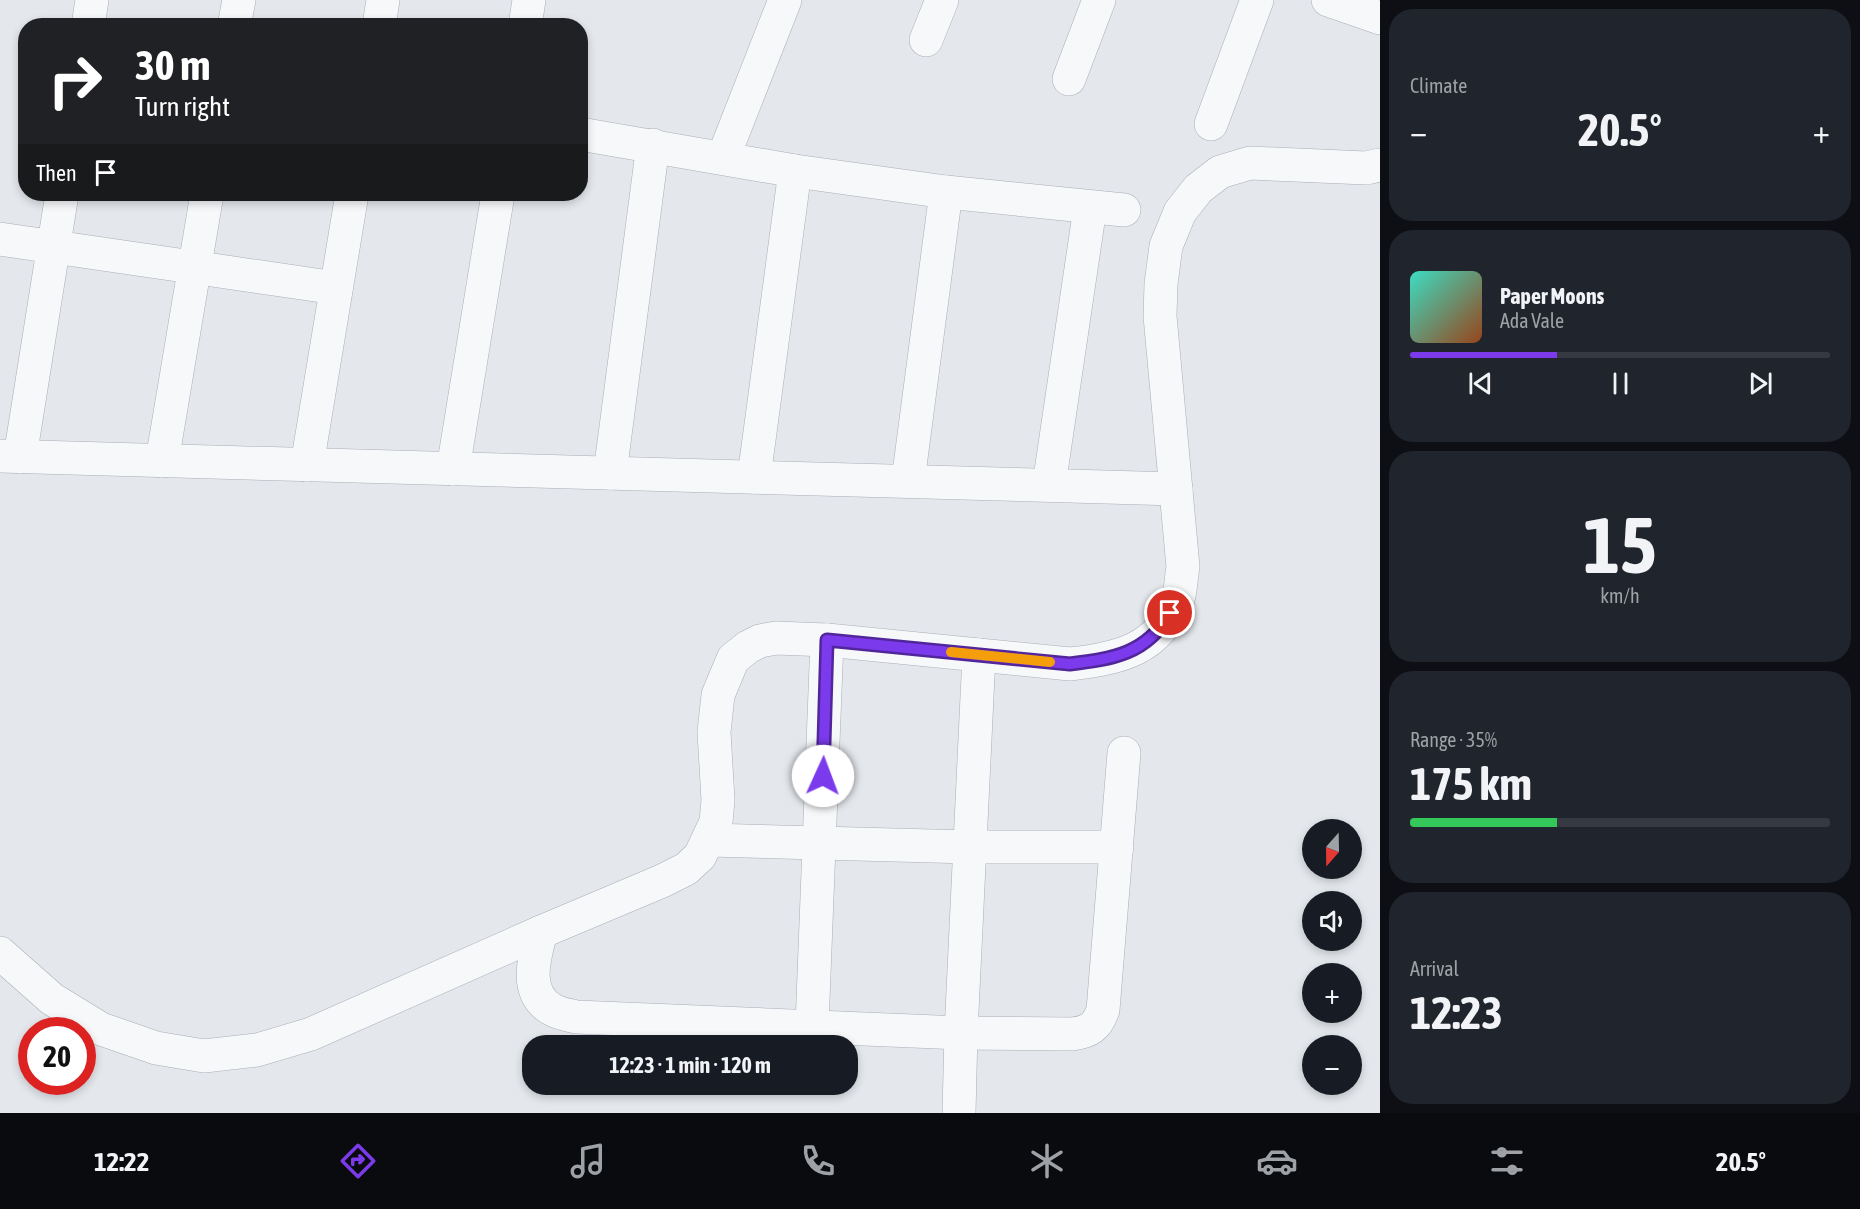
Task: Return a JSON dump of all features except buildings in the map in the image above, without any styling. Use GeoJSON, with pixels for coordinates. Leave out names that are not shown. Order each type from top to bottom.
{"type":"FeatureCollection","features":[{"type":"Feature","properties":{"kind":"street"},"geometry":{"type":"LineString","coordinates":[[89,18],[92,0]]}},
{"type":"Feature","properties":{"kind":"street"},"geometry":{"type":"LineString","coordinates":[[236,18],[239,0]]}},
{"type":"Feature","properties":{"kind":"street"},"geometry":{"type":"LineString","coordinates":[[380,18],[383,0]]}},
{"type":"Feature","properties":{"kind":"street"},"geometry":{"type":"LineString","coordinates":[[526,18],[529,0]]}},
{"type":"Feature","properties":{"kind":"street"},"geometry":{"type":"LineString","coordinates":[[723,158],[785,0]]}},
{"type":"Feature","properties":{"kind":"street"},"geometry":{"type":"LineString","coordinates":[[926,40],[942,0]]}},
{"type":"Feature","properties":{"kind":"street"},"geometry":{"type":"LineString","coordinates":[[1069,79],[1099,0]]}},
{"type":"Feature","properties":{"kind":"street"},"geometry":{"type":"LineString","coordinates":[[1210,124],[1257,0]]}},
{"type":"Feature","properties":{"kind":"street"},"geometry":{"type":"LineString","coordinates":[[1328,0],[1380,18]]}},
{"type":"Feature","properties":{"kind":"street"},"geometry":{"type":"LineString","coordinates":[[588,135],[795,171],[945,192],[1125,210]]}},
{"type":"Feature","properties":{"kind":"street"},"geometry":{"type":"LineString","coordinates":[[610,473],[653,145]]}},
{"type":"Feature","properties":{"kind":"street"},"geometry":{"type":"LineString","coordinates":[[0,953],[52,999],[101,1029],[156,1048],[204,1056],[257,1050],[311,1034],[686,869],[700,856],[716,822],[718,800],[715,712],[718,694],[733,659],[760,641],[776,638],[827,640],[1070,664],[1106,660],[1138,648],[1161,628],[1178,598],[1183,567],[1160,316],[1166,246],[1180,212],[1198,189],[1220,171],[1250,163],[1366,168],[1380,165]]}},
{"type":"Feature","properties":{"kind":"street"},"geometry":{"type":"LineString","coordinates":[[754,477],[795,171]]}},
{"type":"Feature","properties":{"kind":"street"},"geometry":{"type":"LineString","coordinates":[[908,481],[945,192]]}},
{"type":"Feature","properties":{"kind":"street"},"geometry":{"type":"LineString","coordinates":[[61,201],[10,457],[1176,489]]}},
{"type":"Feature","properties":{"kind":"street"},"geometry":{"type":"LineString","coordinates":[[162,461],[206,201]]}},
{"type":"Feature","properties":{"kind":"street"},"geometry":{"type":"LineString","coordinates":[[307,465],[351,201]]}},
{"type":"Feature","properties":{"kind":"street"},"geometry":{"type":"LineString","coordinates":[[453,469],[497,201]]}},
{"type":"Feature","properties":{"kind":"street"},"geometry":{"type":"LineString","coordinates":[[1048,485],[1090,208]]}},
{"type":"Feature","properties":{"kind":"street"},"geometry":{"type":"LineString","coordinates":[[0,238],[336,288]]}},
{"type":"Feature","properties":{"kind":"street"},"geometry":{"type":"LineString","coordinates":[[812,1026],[827,640]]}},
{"type":"Feature","properties":{"kind":"street"},"geometry":{"type":"LineString","coordinates":[[959,1113],[979,655]]}},
{"type":"Feature","properties":{"kind":"street"},"geometry":{"type":"LineString","coordinates":[[541,932],[533,969],[535,990],[542,1003],[554,1011],[576,1017],[961,1034],[1085,1032],[1099,1021],[1103,1010],[1125,753]]}},
{"type":"Feature","properties":{"kind":"street"},"geometry":{"type":"LineString","coordinates":[[709,840],[970,847],[1117,847]]}},
{"type":"Feature","properties":{"kind":"slow traffic"},"geometry":{"type":"LineString","coordinates":[[951,652],[1050,662]]}},
{"type":"Feature","properties":{"kind":"route"},"geometry":{"type":"LineString","coordinates":[[823,776],[827,640],[1070,664],[1106,660],[1138,648],[1161,628],[1170,613]]}}]}
